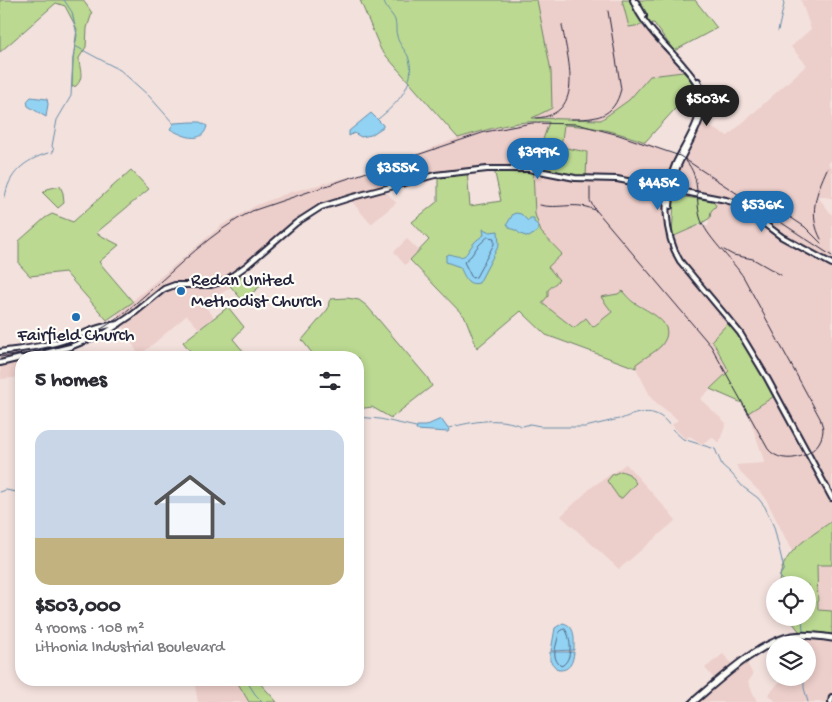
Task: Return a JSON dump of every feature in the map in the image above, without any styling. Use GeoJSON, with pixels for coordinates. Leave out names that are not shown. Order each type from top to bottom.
{"type":"FeatureCollection","features":[{"type":"Feature","properties":{"kind":"main road"},"geometry":{"type":"LineString","coordinates":[[634,0],[638,11],[694,78],[700,92],[700,113],[667,184],[660,187]]}},
{"type":"Feature","properties":{"kind":"main road"},"geometry":{"type":"LineString","coordinates":[[664,42],[695,76],[704,99],[702,116],[677,168],[670,188]]}},
{"type":"Feature","properties":{"kind":"main road"},"geometry":{"type":"LineString","coordinates":[[55,351],[76,346],[107,332],[120,324],[164,288],[175,285],[211,285],[225,281],[246,266],[296,223],[321,207],[435,176],[486,169],[529,169],[575,178],[617,179],[680,190],[738,204],[782,237],[832,264]]}},
{"type":"Feature","properties":{"kind":"main road"},"geometry":{"type":"LineString","coordinates":[[673,172],[669,194],[667,226],[674,251],[680,261],[740,332],[832,498]]}},
{"type":"Feature","properties":{"kind":"main road"},"geometry":{"type":"LineString","coordinates":[[673,181],[676,188],[680,190]]}},
{"type":"Feature","properties":{"kind":"main road"},"geometry":{"type":"LineString","coordinates":[[660,187],[669,194]]}},
{"type":"Feature","properties":{"kind":"main road"},"geometry":{"type":"LineString","coordinates":[[669,194],[680,190]]}},
{"type":"Feature","properties":{"kind":"main road"},"geometry":{"type":"LineString","coordinates":[[0,352],[57,343],[97,327],[120,324]]}},
{"type":"Feature","properties":{"kind":"main road"},"geometry":{"type":"LineString","coordinates":[[0,363],[15,359]]}},
{"type":"Feature","properties":{"kind":"main road"},"geometry":{"type":"LineString","coordinates":[[694,702],[756,652],[772,642],[798,635],[832,638]]}},
{"type":"Feature","properties":{"kind":"main road"},"geometry":{"type":"LineString","coordinates":[[831,702],[832,697]]}},
{"type":"Feature","properties":{"kind":"shaded area"},"geometry":{"type":"Polygon","coordinates":[[[537,0],[622,0],[629,27],[644,25],[683,72],[650,76],[629,100],[601,120],[530,118],[542,114],[551,71],[537,0]]]}},
{"type":"Feature","properties":{"kind":"shaded area"},"geometry":{"type":"Polygon","coordinates":[[[801,0],[832,0],[832,158],[828,164],[832,168],[832,198],[817,196],[832,215],[832,521],[792,551],[765,497],[743,475],[736,465],[765,463],[748,413],[776,395],[740,329],[718,334],[712,340],[729,371],[700,399],[726,423],[719,443],[712,437],[702,444],[690,436],[685,439],[672,425],[678,420],[652,399],[636,368],[650,311],[634,302],[622,291],[618,294],[602,297],[612,312],[593,327],[586,318],[574,328],[542,303],[548,267],[562,254],[541,232],[535,214],[533,170],[494,169],[438,175],[385,190],[396,203],[371,224],[349,198],[315,210],[226,282],[231,287],[204,305],[214,317],[199,329],[187,315],[145,351],[136,351],[117,314],[222,225],[257,205],[291,192],[356,175],[402,160],[458,138],[491,129],[530,122],[550,122],[533,169],[587,152],[561,148],[564,125],[589,126],[617,132],[650,144],[683,160],[701,123],[728,136],[807,65],[791,47],[811,29],[801,0]],[[672,187],[667,222],[671,240],[681,233],[699,226],[708,226],[714,198],[672,187]]]}},
{"type":"Feature","properties":{"kind":"shaded area"},"geometry":{"type":"Polygon","coordinates":[[[407,239],[419,251],[405,265],[394,252],[407,239]]]}},
{"type":"Feature","properties":{"kind":"shaded area"},"geometry":{"type":"Polygon","coordinates":[[[21,349],[21,351],[15,351],[15,378],[1,379],[0,352],[21,349]]]}},
{"type":"Feature","properties":{"kind":"shaded area"},"geometry":{"type":"Polygon","coordinates":[[[626,464],[676,520],[619,569],[561,516],[592,487],[626,464]]]}},
{"type":"Feature","properties":{"kind":"shaded area"},"geometry":{"type":"Polygon","coordinates":[[[817,565],[832,565],[832,611],[818,610],[817,565]]]}},
{"type":"Feature","properties":{"kind":"shaded area"},"geometry":{"type":"Polygon","coordinates":[[[816,637],[832,638],[832,702],[777,702],[768,695],[776,686],[816,686],[816,637]]]}},
{"type":"Feature","properties":{"kind":"shaded area"},"geometry":{"type":"Polygon","coordinates":[[[723,654],[735,667],[745,659],[753,675],[748,682],[757,702],[693,702],[717,682],[705,668],[723,654]]]}},
{"type":"Feature","properties":{"kind":"shaded area"},"geometry":{"type":"Polygon","coordinates":[[[195,686],[240,686],[249,702],[198,702],[195,686]]]}},
{"type":"Feature","properties":{"kind":"green space"},"geometry":{"type":"Polygon","coordinates":[[[0,0],[83,0],[92,13],[87,28],[86,47],[79,58],[81,76],[76,86],[72,87],[77,29],[65,6],[56,3],[0,52],[0,0]]]}},
{"type":"Feature","properties":{"kind":"green space"},"geometry":{"type":"Polygon","coordinates":[[[360,0],[537,0],[551,71],[552,108],[532,118],[601,120],[629,100],[650,76],[683,72],[689,77],[694,88],[645,142],[605,130],[564,125],[561,147],[587,152],[586,178],[533,170],[535,214],[541,232],[562,254],[548,267],[559,280],[548,290],[548,296],[542,303],[574,328],[586,318],[593,327],[612,312],[601,297],[618,294],[622,291],[633,302],[660,319],[667,331],[666,338],[661,346],[636,364],[636,368],[546,335],[521,311],[477,348],[465,317],[410,260],[429,240],[412,222],[438,201],[438,175],[467,171],[470,206],[501,201],[494,169],[533,169],[549,122],[537,121],[514,124],[458,138],[381,50],[360,0]]]}},
{"type":"Feature","properties":{"kind":"green space"},"geometry":{"type":"Polygon","coordinates":[[[622,0],[695,0],[717,28],[674,51],[654,23],[629,27],[622,0]]]}},
{"type":"Feature","properties":{"kind":"green space"},"geometry":{"type":"Polygon","coordinates":[[[131,170],[149,189],[96,233],[119,245],[99,262],[133,302],[107,320],[65,272],[30,276],[19,264],[19,241],[52,214],[73,222],[131,170]]]}},
{"type":"Feature","properties":{"kind":"green space"},"geometry":{"type":"Polygon","coordinates":[[[60,186],[64,203],[58,208],[43,193],[47,189],[60,186]]]}},
{"type":"Feature","properties":{"kind":"green space"},"geometry":{"type":"Polygon","coordinates":[[[677,196],[713,201],[716,206],[711,211],[710,218],[672,237],[674,199],[677,196]]]}},
{"type":"Feature","properties":{"kind":"green space"},"geometry":{"type":"Polygon","coordinates":[[[238,274],[247,280],[264,283],[243,301],[226,281],[238,274]]]}},
{"type":"Feature","properties":{"kind":"green space"},"geometry":{"type":"Polygon","coordinates":[[[347,298],[359,300],[367,306],[427,377],[432,386],[391,418],[372,407],[364,408],[364,351],[310,351],[302,340],[328,309],[331,299],[347,298]]]}},
{"type":"Feature","properties":{"kind":"green space"},"geometry":{"type":"Polygon","coordinates":[[[228,307],[244,327],[233,339],[243,351],[190,351],[183,342],[228,307]]]}},
{"type":"Feature","properties":{"kind":"green space"},"geometry":{"type":"Polygon","coordinates":[[[731,320],[740,329],[776,395],[748,413],[742,403],[710,389],[729,371],[712,340],[731,320]]]}},
{"type":"Feature","properties":{"kind":"green space"},"geometry":{"type":"Polygon","coordinates":[[[621,471],[629,474],[636,483],[622,498],[619,498],[607,481],[612,475],[621,471]]]}},
{"type":"Feature","properties":{"kind":"green space"},"geometry":{"type":"Polygon","coordinates":[[[832,521],[832,565],[817,565],[818,610],[832,611],[832,638],[803,636],[795,626],[816,626],[816,576],[780,576],[784,563],[805,540],[832,521]]]}},
{"type":"Feature","properties":{"kind":"green space"},"geometry":{"type":"Polygon","coordinates":[[[240,686],[262,686],[277,702],[249,702],[240,686]]]}},
{"type":"Feature","properties":{"kind":"water"},"geometry":{"type":"Polygon","coordinates":[[[31,97],[47,99],[46,117],[28,106],[27,101],[31,97]]]}},
{"type":"Feature","properties":{"kind":"water"},"geometry":{"type":"Polygon","coordinates":[[[371,113],[383,127],[371,135],[361,137],[354,133],[349,136],[349,131],[371,113]]]}},
{"type":"Feature","properties":{"kind":"water"},"geometry":{"type":"Polygon","coordinates":[[[200,122],[207,126],[201,136],[185,136],[170,129],[174,123],[200,122]]]}},
{"type":"Feature","properties":{"kind":"water"},"geometry":{"type":"Polygon","coordinates":[[[513,214],[521,214],[528,221],[530,218],[534,218],[534,222],[538,225],[538,231],[529,237],[510,228],[507,224],[513,214]]]}},
{"type":"Feature","properties":{"kind":"water"},"geometry":{"type":"Polygon","coordinates":[[[483,229],[490,232],[498,231],[499,245],[479,283],[475,284],[467,280],[460,267],[446,262],[446,256],[449,254],[465,255],[475,242],[484,235],[483,229]]]}},
{"type":"Feature","properties":{"kind":"water"},"geometry":{"type":"Polygon","coordinates":[[[441,419],[449,430],[448,432],[416,430],[417,426],[425,426],[441,419]]]}},
{"type":"Feature","properties":{"kind":"water"},"geometry":{"type":"Polygon","coordinates":[[[563,623],[572,630],[574,650],[551,651],[555,628],[563,623]]]}},
{"type":"Feature","properties":{"kind":"water"},"geometry":{"type":"Polygon","coordinates":[[[550,652],[574,652],[573,659],[568,667],[558,670],[550,661],[550,652]]]}},
{"type":"Feature","properties":{"kind":"waterway"},"geometry":{"type":"LineString","coordinates":[[52,153],[54,150],[52,146],[57,120],[71,96],[73,59],[77,35],[72,12],[64,0]]}},
{"type":"Feature","properties":{"kind":"waterway"},"geometry":{"type":"LineString","coordinates":[[378,119],[392,107],[404,92],[410,75],[408,56],[399,41],[396,34],[395,20],[385,6],[384,0]]}},
{"type":"Feature","properties":{"kind":"waterway"},"geometry":{"type":"LineString","coordinates":[[778,31],[784,4],[783,0]]}},
{"type":"Feature","properties":{"kind":"waterway"},"geometry":{"type":"LineString","coordinates":[[75,46],[120,70],[149,96],[173,123]]}},
{"type":"Feature","properties":{"kind":"waterway"},"geometry":{"type":"LineString","coordinates":[[5,198],[10,181],[19,169],[32,159],[48,153]]}},
{"type":"Feature","properties":{"kind":"waterway"},"geometry":{"type":"LineString","coordinates":[[621,419],[648,412],[660,416],[670,426]]}},
{"type":"Feature","properties":{"kind":"waterway"},"geometry":{"type":"LineString","coordinates":[[364,418],[416,427]]}},
{"type":"Feature","properties":{"kind":"waterway"},"geometry":{"type":"LineString","coordinates":[[541,427],[585,427],[619,419]]}},
{"type":"Feature","properties":{"kind":"waterway"},"geometry":{"type":"LineString","coordinates":[[456,426],[480,421],[497,421],[521,426]]}},
{"type":"Feature","properties":{"kind":"waterway"},"geometry":{"type":"LineString","coordinates":[[523,426],[530,424],[540,426]]}},
{"type":"Feature","properties":{"kind":"waterway"},"geometry":{"type":"LineString","coordinates":[[448,428],[453,427]]}},
{"type":"Feature","properties":{"kind":"waterway"},"geometry":{"type":"LineString","coordinates":[[672,429],[683,439],[715,449],[722,465],[743,487],[758,498],[765,507],[774,527],[784,569],[780,576]]}},
{"type":"Feature","properties":{"kind":"waterway"},"geometry":{"type":"LineString","coordinates":[[0,492],[6,490],[15,492]]}},
{"type":"Feature","properties":{"kind":"waterway"},"geometry":{"type":"LineString","coordinates":[[803,626],[803,631]]}},
{"type":"Feature","properties":{"kind":"waterway"},"geometry":{"type":"LineString","coordinates":[[250,686],[263,702]]}},
{"type":"Feature","properties":{"kind":"waterway"},"geometry":{"type":"LineString","coordinates":[[804,686],[808,702]]}},
{"type":"Feature","properties":{"kind":"railway"},"geometry":{"type":"LineString","coordinates":[[571,119],[603,115],[614,106],[618,99],[621,89],[608,11]]}},
{"type":"Feature","properties":{"kind":"railway"},"geometry":{"type":"LineString","coordinates":[[536,118],[552,114],[562,107],[568,96],[569,68],[562,25]]}},
{"type":"Feature","properties":{"kind":"railway"},"geometry":{"type":"LineString","coordinates":[[41,351],[84,338],[115,320],[209,239],[252,211],[485,132],[532,123],[577,124],[619,135],[680,156],[832,256]]}},
{"type":"Feature","properties":{"kind":"railway"},"geometry":{"type":"LineString","coordinates":[[590,187],[590,201],[595,209],[711,346],[768,449],[775,455],[783,458],[801,456],[816,447],[821,439],[823,430],[820,418],[744,278],[707,232],[700,217],[694,174],[686,161]]}},
{"type":"Feature","properties":{"kind":"railway"},"geometry":{"type":"LineString","coordinates":[[821,239],[817,230],[814,213],[817,195],[827,169]]}},
{"type":"Feature","properties":{"kind":"railway"},"geometry":{"type":"LineString","coordinates":[[756,191],[766,201],[805,227],[821,243]]}},
{"type":"Feature","properties":{"kind":"railway"},"geometry":{"type":"LineString","coordinates":[[540,205],[582,206],[596,211]]}},
{"type":"Feature","properties":{"kind":"railway"},"geometry":{"type":"LineString","coordinates":[[724,250],[733,255],[753,259],[781,275]]}},
{"type":"Feature","properties":{"kind":"railway"},"geometry":{"type":"LineString","coordinates":[[0,357],[15,355]]}},
{"type":"Feature","properties":{"kind":"place","name":"Redan United Methodist Church"},"geometry":{"type":"Point","coordinates":[181,291]}},
{"type":"Feature","properties":{"kind":"place","name":"Fairfield Church"},"geometry":{"type":"Point","coordinates":[76,317]}}]}
